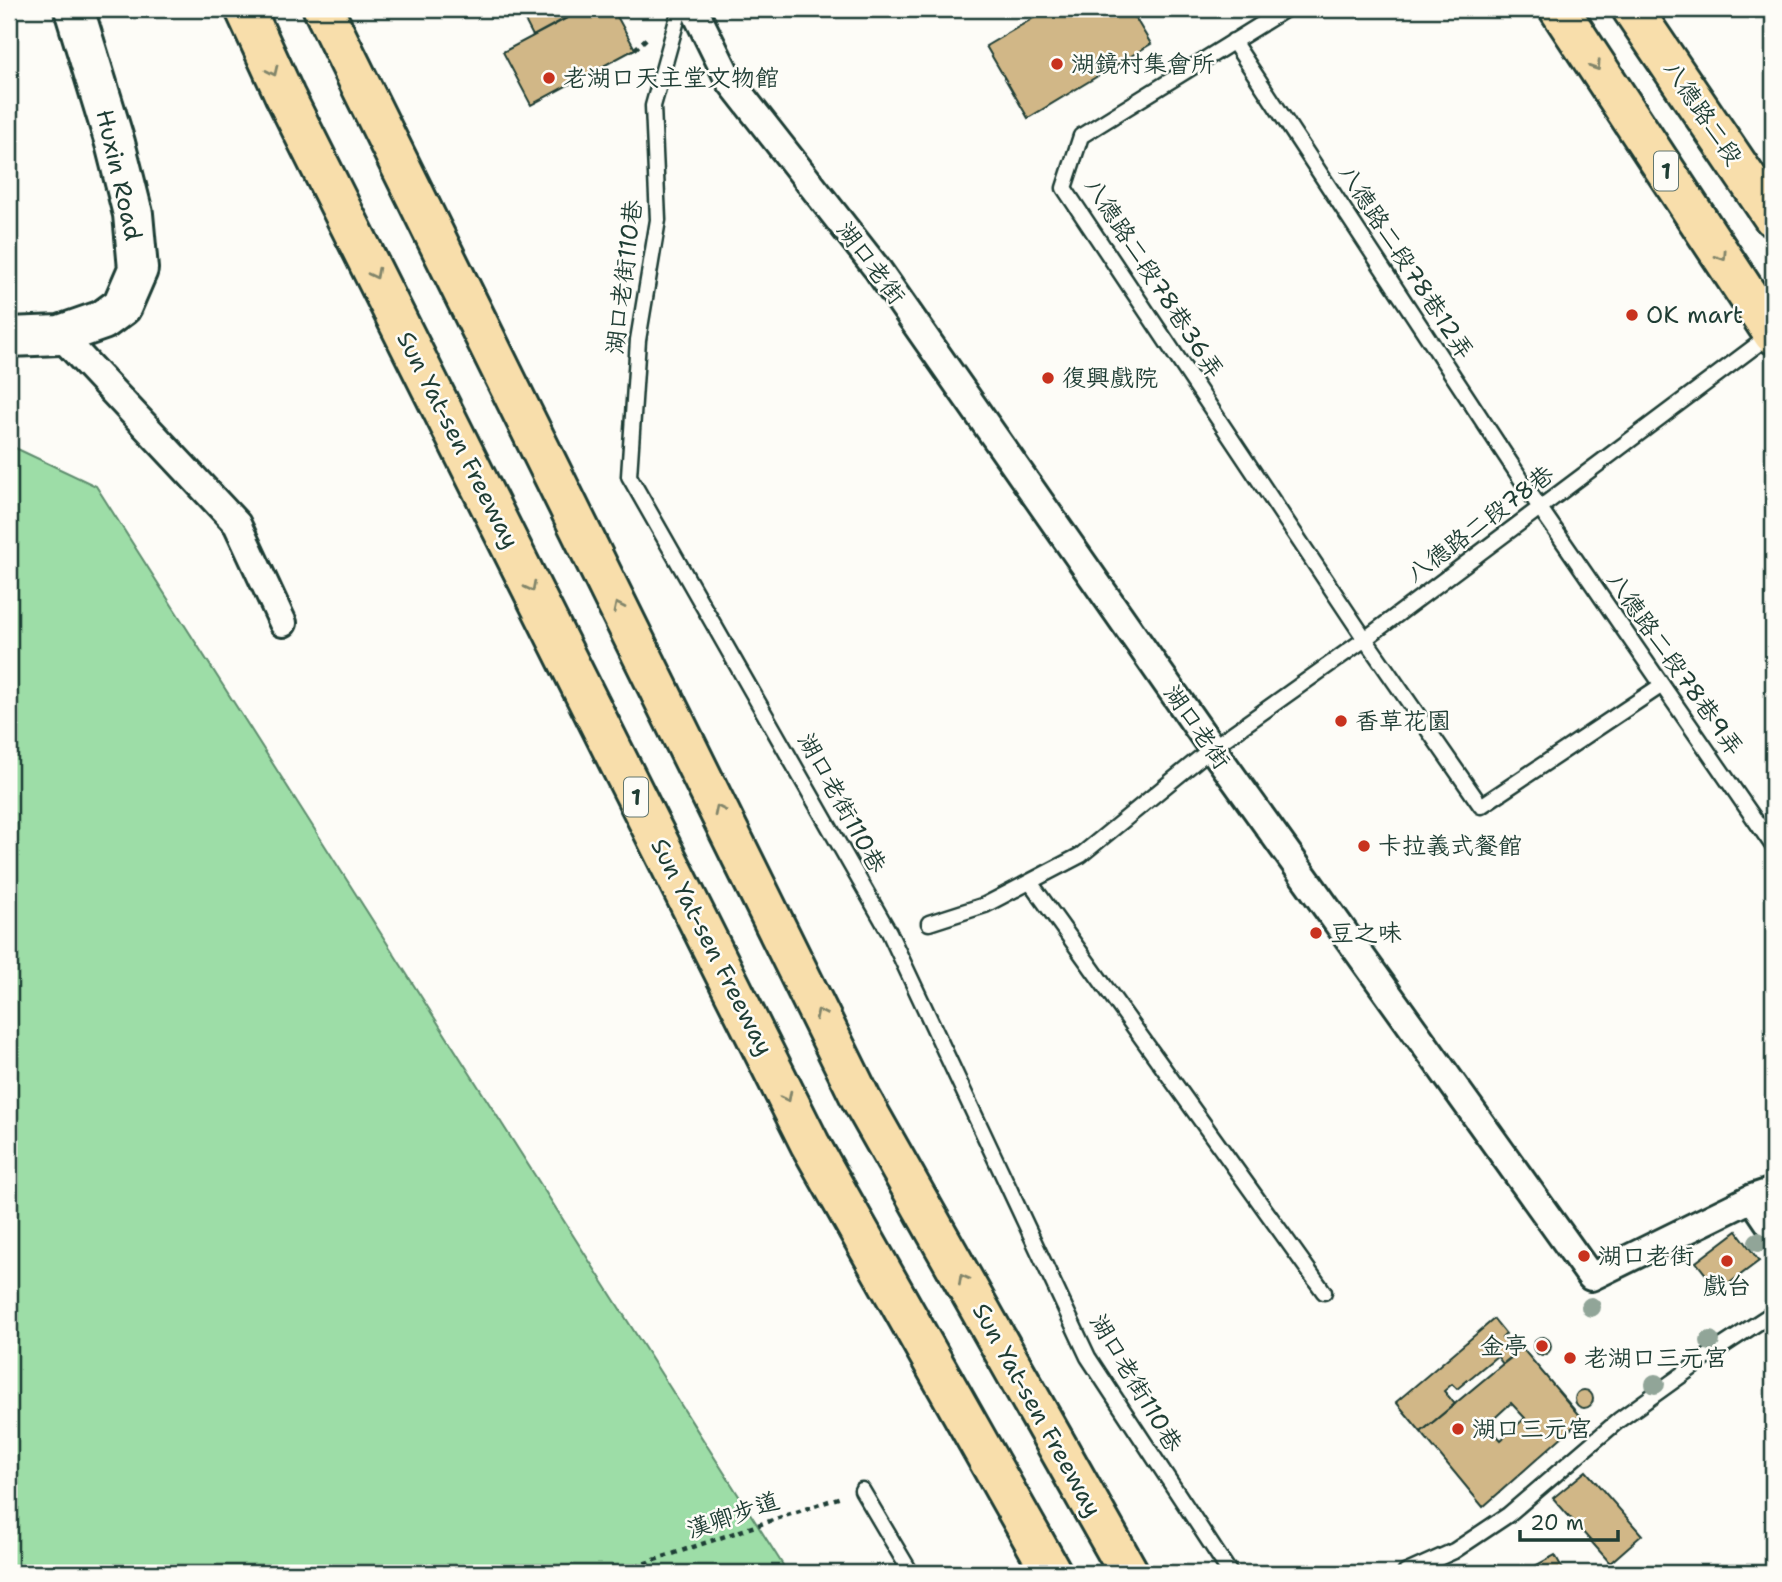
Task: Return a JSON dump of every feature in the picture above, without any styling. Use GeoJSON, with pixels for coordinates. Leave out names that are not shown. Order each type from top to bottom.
{"type":"FeatureCollection","features":[{"type":"Feature","properties":{"kind":"main road","name":"Sun Yat-sen Freeway"},"geometry":{"type":"LineString","coordinates":[[245,9],[285,96],[810,1143],[1052,1573]]}},
{"type":"Feature","properties":{"kind":"main road","name":"Sun Yat-sen Freeway"},"geometry":{"type":"LineString","coordinates":[[323,9],[861,1098],[1129,1573]]}},
{"type":"Feature","properties":{"kind":"main road","name":"1"},"geometry":{"type":"LineString","coordinates":[[1559,9],[1773,333]]}},
{"type":"Feature","properties":{"kind":"main road","name":"八德路二段"},"geometry":{"type":"LineString","coordinates":[[1632,9],[1773,217]]}},
{"type":"Feature","properties":{"kind":"street","name":"Huxin Road"},"geometry":{"type":"LineString","coordinates":[[9,337],[60,335],[103,320],[121,306],[138,269],[133,214],[115,143],[74,9]]}},
{"type":"Feature","properties":{"kind":"street","name":"湖口老街"},"geometry":{"type":"LineString","coordinates":[[694,9],[729,80],[878,270],[1212,748],[1591,1277],[1763,1195]]}},
{"type":"Feature","properties":{"kind":"street"},"geometry":{"type":"LineString","coordinates":[[60,335],[237,524],[283,623]]}},
{"type":"Feature","properties":{"kind":"street"},"geometry":{"type":"LineString","coordinates":[[1763,1195],[1773,1229]]}},
{"type":"Feature","properties":{"kind":"lane","name":"湖口老街110巷"},"geometry":{"type":"LineString","coordinates":[[680,9],[653,106],[658,220],[638,340],[629,476],[889,932],[1088,1357],[1230,1573]]}},
{"type":"Feature","properties":{"kind":"lane","name":"八德路二段78巷36弄"},"geometry":{"type":"LineString","coordinates":[[1286,9],[1081,136],[1064,188],[1365,639]]}},
{"type":"Feature","properties":{"kind":"lane","name":"八德路二段78巷12弄"},"geometry":{"type":"LineString","coordinates":[[1233,41],[1540,508]]}},
{"type":"Feature","properties":{"kind":"lane","name":"八德路二段78巷"},"geometry":{"type":"LineString","coordinates":[[929,923],[985,905],[1081,855],[1212,748],[1365,639],[1773,333]]}},
{"type":"Feature","properties":{"kind":"lane","name":"八德路二段78巷9弄"},"geometry":{"type":"LineString","coordinates":[[1540,508],[1773,846]]}},
{"type":"Feature","properties":{"kind":"lane"},"geometry":{"type":"LineString","coordinates":[[1365,639],[1481,806],[1662,685]]}},
{"type":"Feature","properties":{"kind":"lane"},"geometry":{"type":"LineString","coordinates":[[1030,882],[1324,1292]]}},
{"type":"Feature","properties":{"kind":"lane"},"geometry":{"type":"LineString","coordinates":[[1405,1573],[1454,1552],[1508,1515],[1619,1420],[1773,1313]]}},
{"type":"Feature","properties":{"kind":"lane"},"geometry":{"type":"LineString","coordinates":[[862,1490],[911,1573]]}},
{"type":"Feature","properties":{"kind":"path","name":"漢卿步道"},"geometry":{"type":"LineString","coordinates":[[616,1573],[862,1490]]}},
{"type":"Feature","properties":{"kind":"green space"},"geometry":{"type":"Polygon","coordinates":[[[9,445],[96,486],[788,1573],[9,1573],[9,445]]]}},
{"type":"Feature","properties":{"kind":"building"},"geometry":{"type":"Polygon","coordinates":[[[519,9],[576,9],[577,12],[533,36],[519,9]]]}},
{"type":"Feature","properties":{"kind":"building","name":"老湖口天主堂文物館"},"geometry":{"type":"Polygon","coordinates":[[[584,9],[613,9],[635,49],[531,105],[503,52],[584,9]]]}},
{"type":"Feature","properties":{"kind":"building","name":"湖鏡村集會所"},"geometry":{"type":"Polygon","coordinates":[[[1049,9],[1130,9],[1151,44],[1028,118],[986,46],[1049,9]]]}},
{"type":"Feature","properties":{"kind":"building","name":"戲台"},"geometry":{"type":"Polygon","coordinates":[[[1737,1231],[1759,1261],[1719,1291],[1696,1262],[1737,1231]]]}},
{"type":"Feature","properties":{"kind":"building"},"geometry":{"type":"Polygon","coordinates":[[[1494,1319],[1506,1334],[1502,1338],[1516,1354],[1503,1364],[1497,1356],[1457,1389],[1452,1384],[1444,1391],[1455,1404],[1421,1432],[1396,1402],[1494,1319]]]}},
{"type":"Feature","properties":{"kind":"building","name":"金亭"},"geometry":{"type":"Polygon","coordinates":[[[1542,1337],[1548,1340],[1551,1346],[1548,1352],[1542,1355],[1536,1352],[1533,1346],[1536,1340],[1542,1337]]]}},
{"type":"Feature","properties":{"kind":"building","name":"湖口三元宮"},"geometry":{"type":"Polygon","coordinates":[[[1522,1348],[1582,1419],[1483,1507],[1421,1432],[1522,1348]],[[1511,1403],[1487,1425],[1501,1440],[1525,1418],[1511,1403]]]}},
{"type":"Feature","properties":{"kind":"building"},"geometry":{"type":"Polygon","coordinates":[[[1584,1390],[1590,1393],[1593,1399],[1590,1405],[1584,1408],[1578,1405],[1575,1399],[1578,1393],[1584,1390]]]}},
{"type":"Feature","properties":{"kind":"building"},"geometry":{"type":"Polygon","coordinates":[[[1586,1471],[1642,1535],[1610,1563],[1553,1498],[1586,1471]]]}},
{"type":"Feature","properties":{"kind":"building"},"geometry":{"type":"Polygon","coordinates":[[[1555,1555],[1565,1573],[1522,1573],[1555,1555]]]}},
{"type":"Feature","properties":{"kind":"place","name":"湖鏡村集會所"},"geometry":{"type":"Point","coordinates":[1057,64]}},
{"type":"Feature","properties":{"kind":"place","name":"老湖口天主堂文物館"},"geometry":{"type":"Point","coordinates":[549,78]}},
{"type":"Feature","properties":{"kind":"place","name":"OK mart"},"geometry":{"type":"Point","coordinates":[1632,315]}},
{"type":"Feature","properties":{"kind":"place","name":"復興戲院"},"geometry":{"type":"Point","coordinates":[1048,378]}},
{"type":"Feature","properties":{"kind":"place","name":"香草花園"},"geometry":{"type":"Point","coordinates":[1341,721]}},
{"type":"Feature","properties":{"kind":"place","name":"卡拉義式餐館"},"geometry":{"type":"Point","coordinates":[1364,846]}},
{"type":"Feature","properties":{"kind":"place","name":"豆之味"},"geometry":{"type":"Point","coordinates":[1316,933]}},
{"type":"Feature","properties":{"kind":"place","name":"湖口老街"},"geometry":{"type":"Point","coordinates":[1584,1256]}},
{"type":"Feature","properties":{"kind":"place","name":"戲台"},"geometry":{"type":"Point","coordinates":[1727,1261]}},
{"type":"Feature","properties":{"kind":"place","name":"金亭"},"geometry":{"type":"Point","coordinates":[1542,1346]}},
{"type":"Feature","properties":{"kind":"place","name":"老湖口三元宮"},"geometry":{"type":"Point","coordinates":[1570,1358]}},
{"type":"Feature","properties":{"kind":"place","name":"湖口三元宮"},"geometry":{"type":"Point","coordinates":[1458,1429]}}]}
